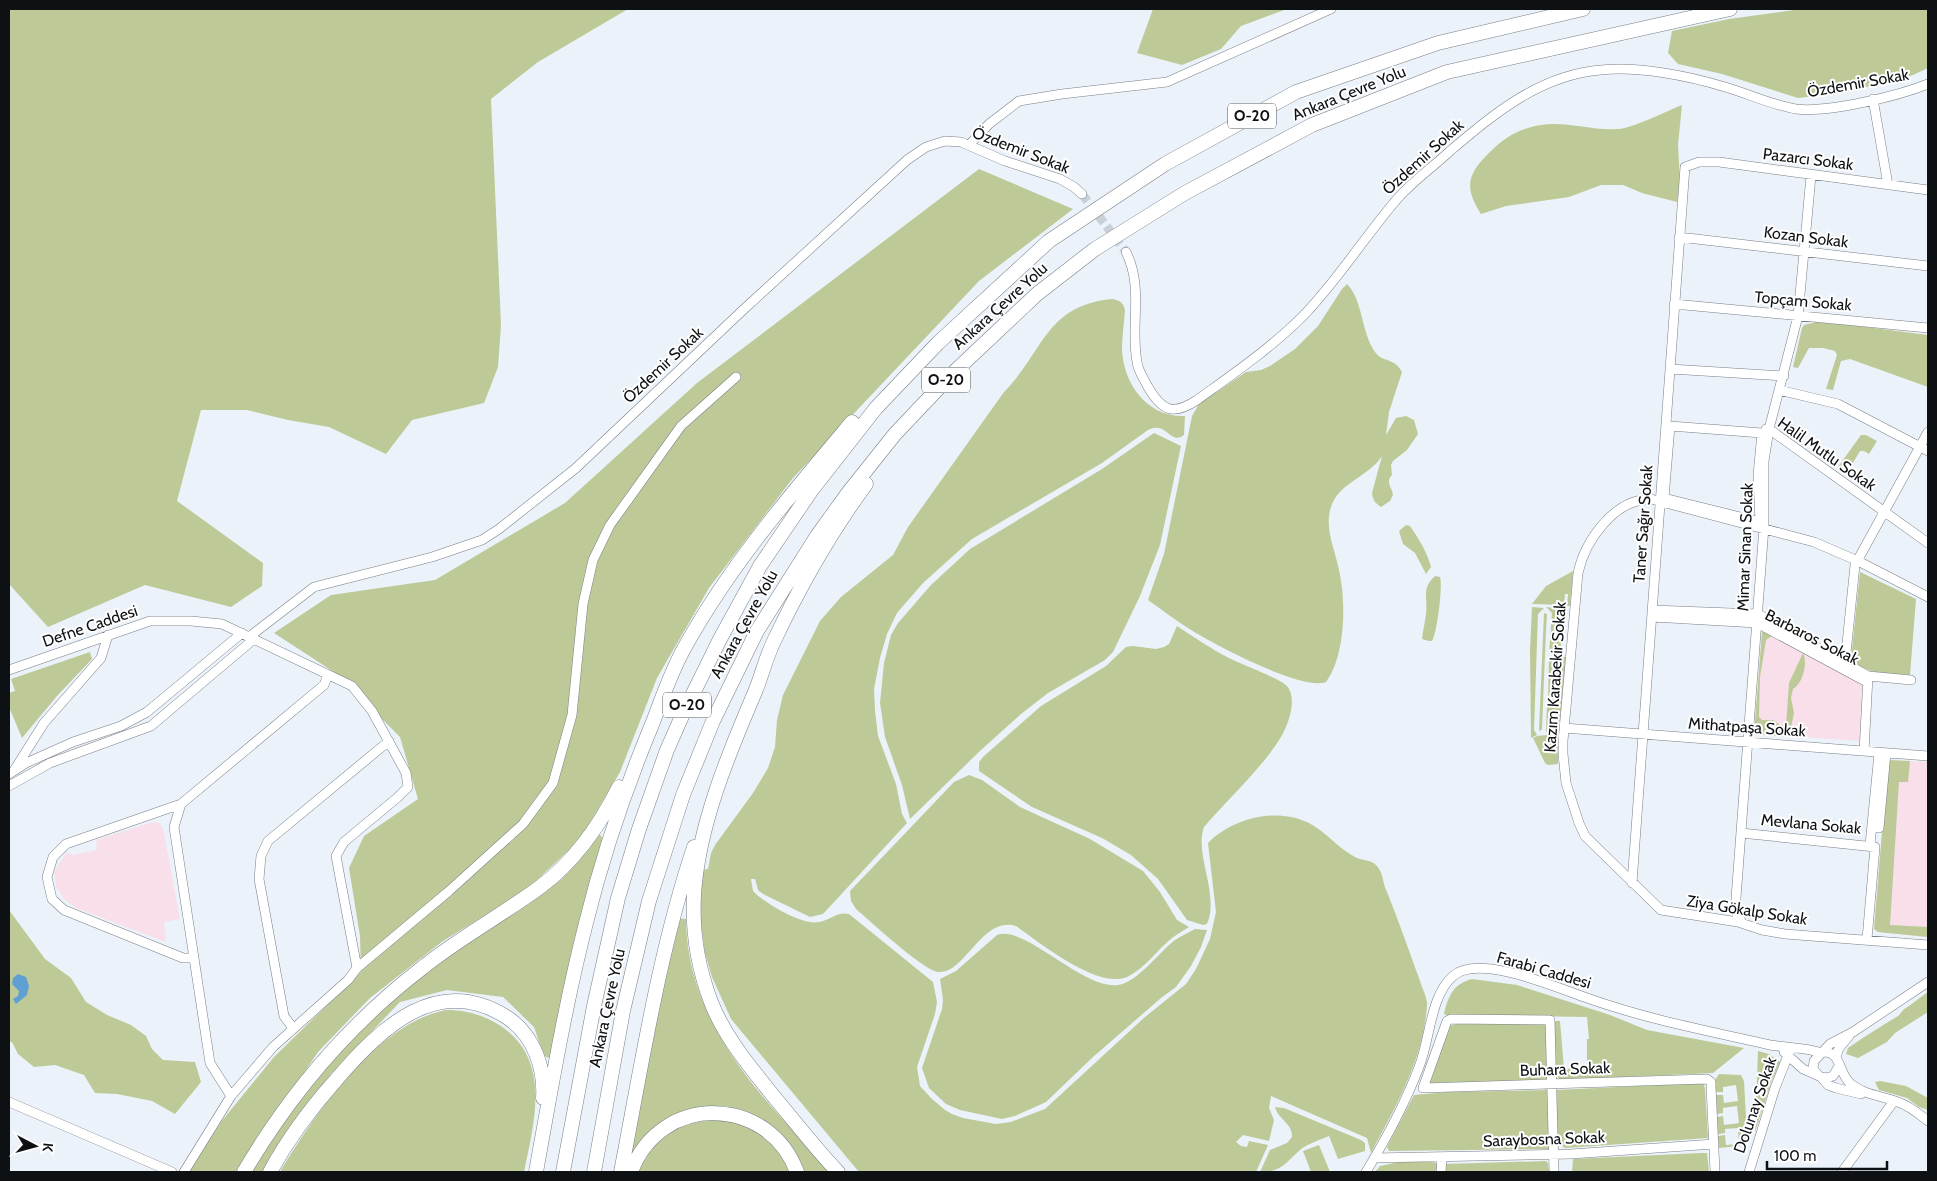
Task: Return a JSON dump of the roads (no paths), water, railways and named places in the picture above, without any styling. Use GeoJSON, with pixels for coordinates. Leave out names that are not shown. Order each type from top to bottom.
{"type":"FeatureCollection","features":[{"type":"Feature","properties":{"kind":"highway","name":"Ankara Çevre Yolu"},"geometry":{"type":"LineString","coordinates":[[563,1172],[594,1006],[618,898],[667,750],[720,639],[766,558],[811,491],[855,433],[904,377],[1049,241],[1165,164],[1296,92],[1438,43],[1583,9]]}},
{"type":"Feature","properties":{"kind":"highway","name":"Ankara Çevre Yolu"},"geometry":{"type":"LineString","coordinates":[[594,1172],[623,1012],[650,901],[683,795],[712,721],[733,676],[775,601],[817,536],[848,493],[902,427],[950,376],[1014,314],[1052,281],[1095,249],[1185,193],[1312,125],[1447,72],[1730,9]]}},
{"type":"Feature","properties":{"kind":"highway"},"geometry":{"type":"LineString","coordinates":[[244,1172],[284,1110],[316,1068],[350,1030],[403,983],[444,951],[541,886],[570,860],[585,843],[614,797],[655,704],[684,648],[717,593],[765,530],[816,465],[885,384],[988,287],[1049,241]]}},
{"type":"Feature","properties":{"kind":"highway"},"geometry":{"type":"LineString","coordinates":[[621,1172],[668,933],[698,834],[773,643],[801,587],[826,544],[873,476],[1014,314]]}},
{"type":"Feature","properties":{"kind":"highway"},"geometry":{"type":"LineString","coordinates":[[536,1172],[572,983],[596,886],[624,793],[684,648]]}},
{"type":"Feature","properties":{"kind":"highway"},"geometry":{"type":"LineString","coordinates":[[728,757],[705,832],[696,878],[694,929],[697,957],[716,1014],[731,1041],[759,1078],[838,1172]]}},
{"type":"Feature","properties":{"kind":"highway"},"geometry":{"type":"LineString","coordinates":[[270,1172],[296,1131],[324,1094],[376,1037],[392,1024],[415,1010],[428,1005],[452,1001],[480,1004],[510,1020],[526,1036],[538,1056],[542,1067],[543,1094],[536,1172]]}},
{"type":"Feature","properties":{"kind":"highway"},"geometry":{"type":"LineString","coordinates":[[631,1172],[644,1146],[666,1127],[692,1116],[718,1112],[744,1118],[771,1134],[789,1154],[797,1172]]}},
{"type":"Feature","properties":{"kind":"street"},"geometry":{"type":"LineString","coordinates":[[969,145],[989,124],[1020,100],[1167,82],[1331,9]]}},
{"type":"Feature","properties":{"kind":"street","name":"Özdemir Sokak"},"geometry":{"type":"LineString","coordinates":[[1126,252],[1132,264],[1136,286],[1136,353],[1139,369],[1159,403],[1178,410],[1197,400],[1289,330],[1315,303],[1408,188],[1505,106],[1537,88],[1586,72],[1616,69],[1690,78],[1796,109],[1823,108],[1873,99],[1910,91],[1928,84]]}},
{"type":"Feature","properties":{"kind":"street"},"geometry":{"type":"LineString","coordinates":[[1873,99],[1888,184]]}},
{"type":"Feature","properties":{"kind":"street","name":"Özdemir Sokak"},"geometry":{"type":"LineString","coordinates":[[248,636],[314,587],[432,557],[474,543],[499,529],[576,468],[743,310],[907,160],[926,147],[945,141],[961,142],[1005,161],[1060,180],[1074,187],[1082,194]]}},
{"type":"Feature","properties":{"kind":"street","name":"Pazarcı Sokak"},"geometry":{"type":"LineString","coordinates":[[1686,168],[1695,163],[1705,161],[1928,190]]}},
{"type":"Feature","properties":{"kind":"street","name":"Taner Sağır Sokak"},"geometry":{"type":"LineString","coordinates":[[1635,886],[1643,734],[1679,237],[1686,168]]}},
{"type":"Feature","properties":{"kind":"street","name":"Mimar Sinan Sokak"},"geometry":{"type":"LineString","coordinates":[[1742,923],[1737,914],[1736,898],[1758,619],[1762,476],[1769,429],[1798,316],[1811,176]]}},
{"type":"Feature","properties":{"kind":"street","name":"Kozan Sokak"},"geometry":{"type":"LineString","coordinates":[[1679,237],[1928,266]]}},
{"type":"Feature","properties":{"kind":"street","name":"Topçam Sokak"},"geometry":{"type":"LineString","coordinates":[[1674,304],[1928,328]]}},
{"type":"Feature","properties":{"kind":"street"},"geometry":{"type":"LineString","coordinates":[[1670,369],[1784,376]]}},
{"type":"Feature","properties":{"kind":"street"},"geometry":{"type":"LineString","coordinates":[[184,1172],[231,1096],[272,1047],[348,980],[357,968],[449,891],[523,824],[553,783],[572,715],[583,604],[593,560],[610,525],[681,426],[736,377]]}},
{"type":"Feature","properties":{"kind":"street"},"geometry":{"type":"LineString","coordinates":[[1779,390],[1838,404],[1924,449]]}},
{"type":"Feature","properties":{"kind":"street","name":"Halil Mutlu Sokak"},"geometry":{"type":"LineString","coordinates":[[1666,421],[1769,429],[1928,543]]}},
{"type":"Feature","properties":{"kind":"street"},"geometry":{"type":"LineString","coordinates":[[1762,524],[1758,475],[1762,433],[1670,426],[1664,498],[1762,524],[1814,542],[1858,561],[1928,597]]}},
{"type":"Feature","properties":{"kind":"street"},"geometry":{"type":"LineString","coordinates":[[1846,663],[1855,565],[1884,512],[1924,449],[1928,432]]}},
{"type":"Feature","properties":{"kind":"street","name":"Kazım Karabekir Sokak"},"geometry":{"type":"LineString","coordinates":[[1635,886],[1588,841],[1579,823],[1566,783],[1563,754],[1564,728],[1578,574],[1584,552],[1596,532],[1618,511],[1630,503],[1644,499],[1762,524]]}},
{"type":"Feature","properties":{"kind":"street"},"geometry":{"type":"LineString","coordinates":[[1596,532],[1592,529],[1584,541],[1574,570],[1559,737],[1560,773],[1568,804],[1582,839],[1623,882],[1632,889],[1635,886]]}},
{"type":"Feature","properties":{"kind":"street","name":"Barbaros Sokak"},"geometry":{"type":"LineString","coordinates":[[1652,613],[1758,619],[1868,679]]}},
{"type":"Feature","properties":{"kind":"street"},"geometry":{"type":"LineString","coordinates":[[1758,619],[1846,663],[1868,679],[1911,680]]}},
{"type":"Feature","properties":{"kind":"street","name":"Defne Caddesi"},"geometry":{"type":"LineString","coordinates":[[9,670],[150,621],[191,621],[222,624],[352,686],[372,711],[389,741],[406,774],[408,787],[344,842],[336,856],[357,968]]}},
{"type":"Feature","properties":{"kind":"street"},"geometry":{"type":"LineString","coordinates":[[11,773],[44,722],[101,658],[108,635]]}},
{"type":"Feature","properties":{"kind":"street"},"geometry":{"type":"LineString","coordinates":[[11,773],[26,763],[73,742],[121,726],[148,712],[248,636]]}},
{"type":"Feature","properties":{"kind":"street"},"geometry":{"type":"LineString","coordinates":[[9,786],[50,763],[119,740],[150,726],[248,636]]}},
{"type":"Feature","properties":{"kind":"street"},"geometry":{"type":"LineString","coordinates":[[194,958],[183,958],[64,910],[52,899],[46,877],[53,857],[66,844],[181,804],[324,685],[328,675]]}},
{"type":"Feature","properties":{"kind":"street"},"geometry":{"type":"LineString","coordinates":[[1864,751],[1868,679]]}},
{"type":"Feature","properties":{"kind":"street","name":"Mithatpaşa Sokak"},"geometry":{"type":"LineString","coordinates":[[1564,728],[1928,756]]}},
{"type":"Feature","properties":{"kind":"street"},"geometry":{"type":"LineString","coordinates":[[293,1028],[284,1016],[259,879],[261,856],[268,840],[389,741]]}},
{"type":"Feature","properties":{"kind":"street"},"geometry":{"type":"LineString","coordinates":[[1867,939],[1873,847],[1872,827],[1879,791],[1882,753]]}},
{"type":"Feature","properties":{"kind":"street"},"geometry":{"type":"LineString","coordinates":[[181,804],[174,827],[210,1063],[231,1096]]}},
{"type":"Feature","properties":{"kind":"street","name":"Mevlana Sokak"},"geometry":{"type":"LineString","coordinates":[[1741,833],[1873,847]]}},
{"type":"Feature","properties":{"kind":"street","name":"Ziya Gökalp Sokak"},"geometry":{"type":"LineString","coordinates":[[1635,886],[1655,906],[1664,912],[1742,923],[1762,930],[1785,934],[1928,945]]}},
{"type":"Feature","properties":{"kind":"street","name":"Farabi Caddesi"},"geometry":{"type":"LineString","coordinates":[[1366,1172],[1398,1115],[1420,1065],[1441,992],[1452,977],[1468,969],[1502,970],[1654,1019],[1778,1046],[1789,1052],[1813,1049],[1822,1052]]}},
{"type":"Feature","properties":{"kind":"street"},"geometry":{"type":"LineString","coordinates":[[1881,1097],[1836,1088],[1828,1084],[1815,1073],[1813,1065],[1816,1057],[1830,1044],[1853,1032],[1928,982]]}},
{"type":"Feature","properties":{"kind":"street","name":"Buhara Sokak"},"geometry":{"type":"LineString","coordinates":[[1552,1085],[1550,1020],[1451,1019],[1445,1025],[1423,1088],[1552,1085],[1707,1079],[1711,1082],[1714,1144]]}},
{"type":"Feature","properties":{"kind":"street"},"geometry":{"type":"LineString","coordinates":[[1789,1052],[1803,1069],[1820,1077],[1833,1076],[1842,1044],[1853,1032]]}},
{"type":"Feature","properties":{"kind":"street","name":"Dolunay Sokak"},"geometry":{"type":"LineString","coordinates":[[1749,1172],[1775,1088],[1789,1052]]}},
{"type":"Feature","properties":{"kind":"street"},"geometry":{"type":"LineString","coordinates":[[1822,1052],[1831,1053],[1838,1062],[1845,1078],[1852,1085],[1906,1106],[1928,1121]]}},
{"type":"Feature","properties":{"kind":"street"},"geometry":{"type":"LineString","coordinates":[[1552,1085],[1554,1172]]}},
{"type":"Feature","properties":{"kind":"street"},"geometry":{"type":"LineString","coordinates":[[1842,1172],[1894,1101]]}},
{"type":"Feature","properties":{"kind":"street"},"geometry":{"type":"LineString","coordinates":[[9,1102],[172,1172]]}},
{"type":"Feature","properties":{"kind":"street"},"geometry":{"type":"LineString","coordinates":[[1714,1144],[1715,1172]]}},
{"type":"Feature","properties":{"kind":"street","name":"Saraybosna Sokak"},"geometry":{"type":"LineString","coordinates":[[1374,1158],[1553,1155],[1714,1144]]}},
{"type":"Feature","properties":{"kind":"street"},"geometry":{"type":"LineString","coordinates":[[1441,1172],[1442,1158]]}},
{"type":"Feature","properties":{"kind":"water"},"geometry":{"type":"Polygon","coordinates":[[[18,974],[26,977],[29,986],[27,995],[16,1004],[13,999],[18,996],[19,991],[12,984],[13,978],[18,974]]]}},
{"type":"Feature","properties":{"kind":"tunnel"},"geometry":{"type":"LineString","coordinates":[[1082,194],[1126,252]]}}]}
